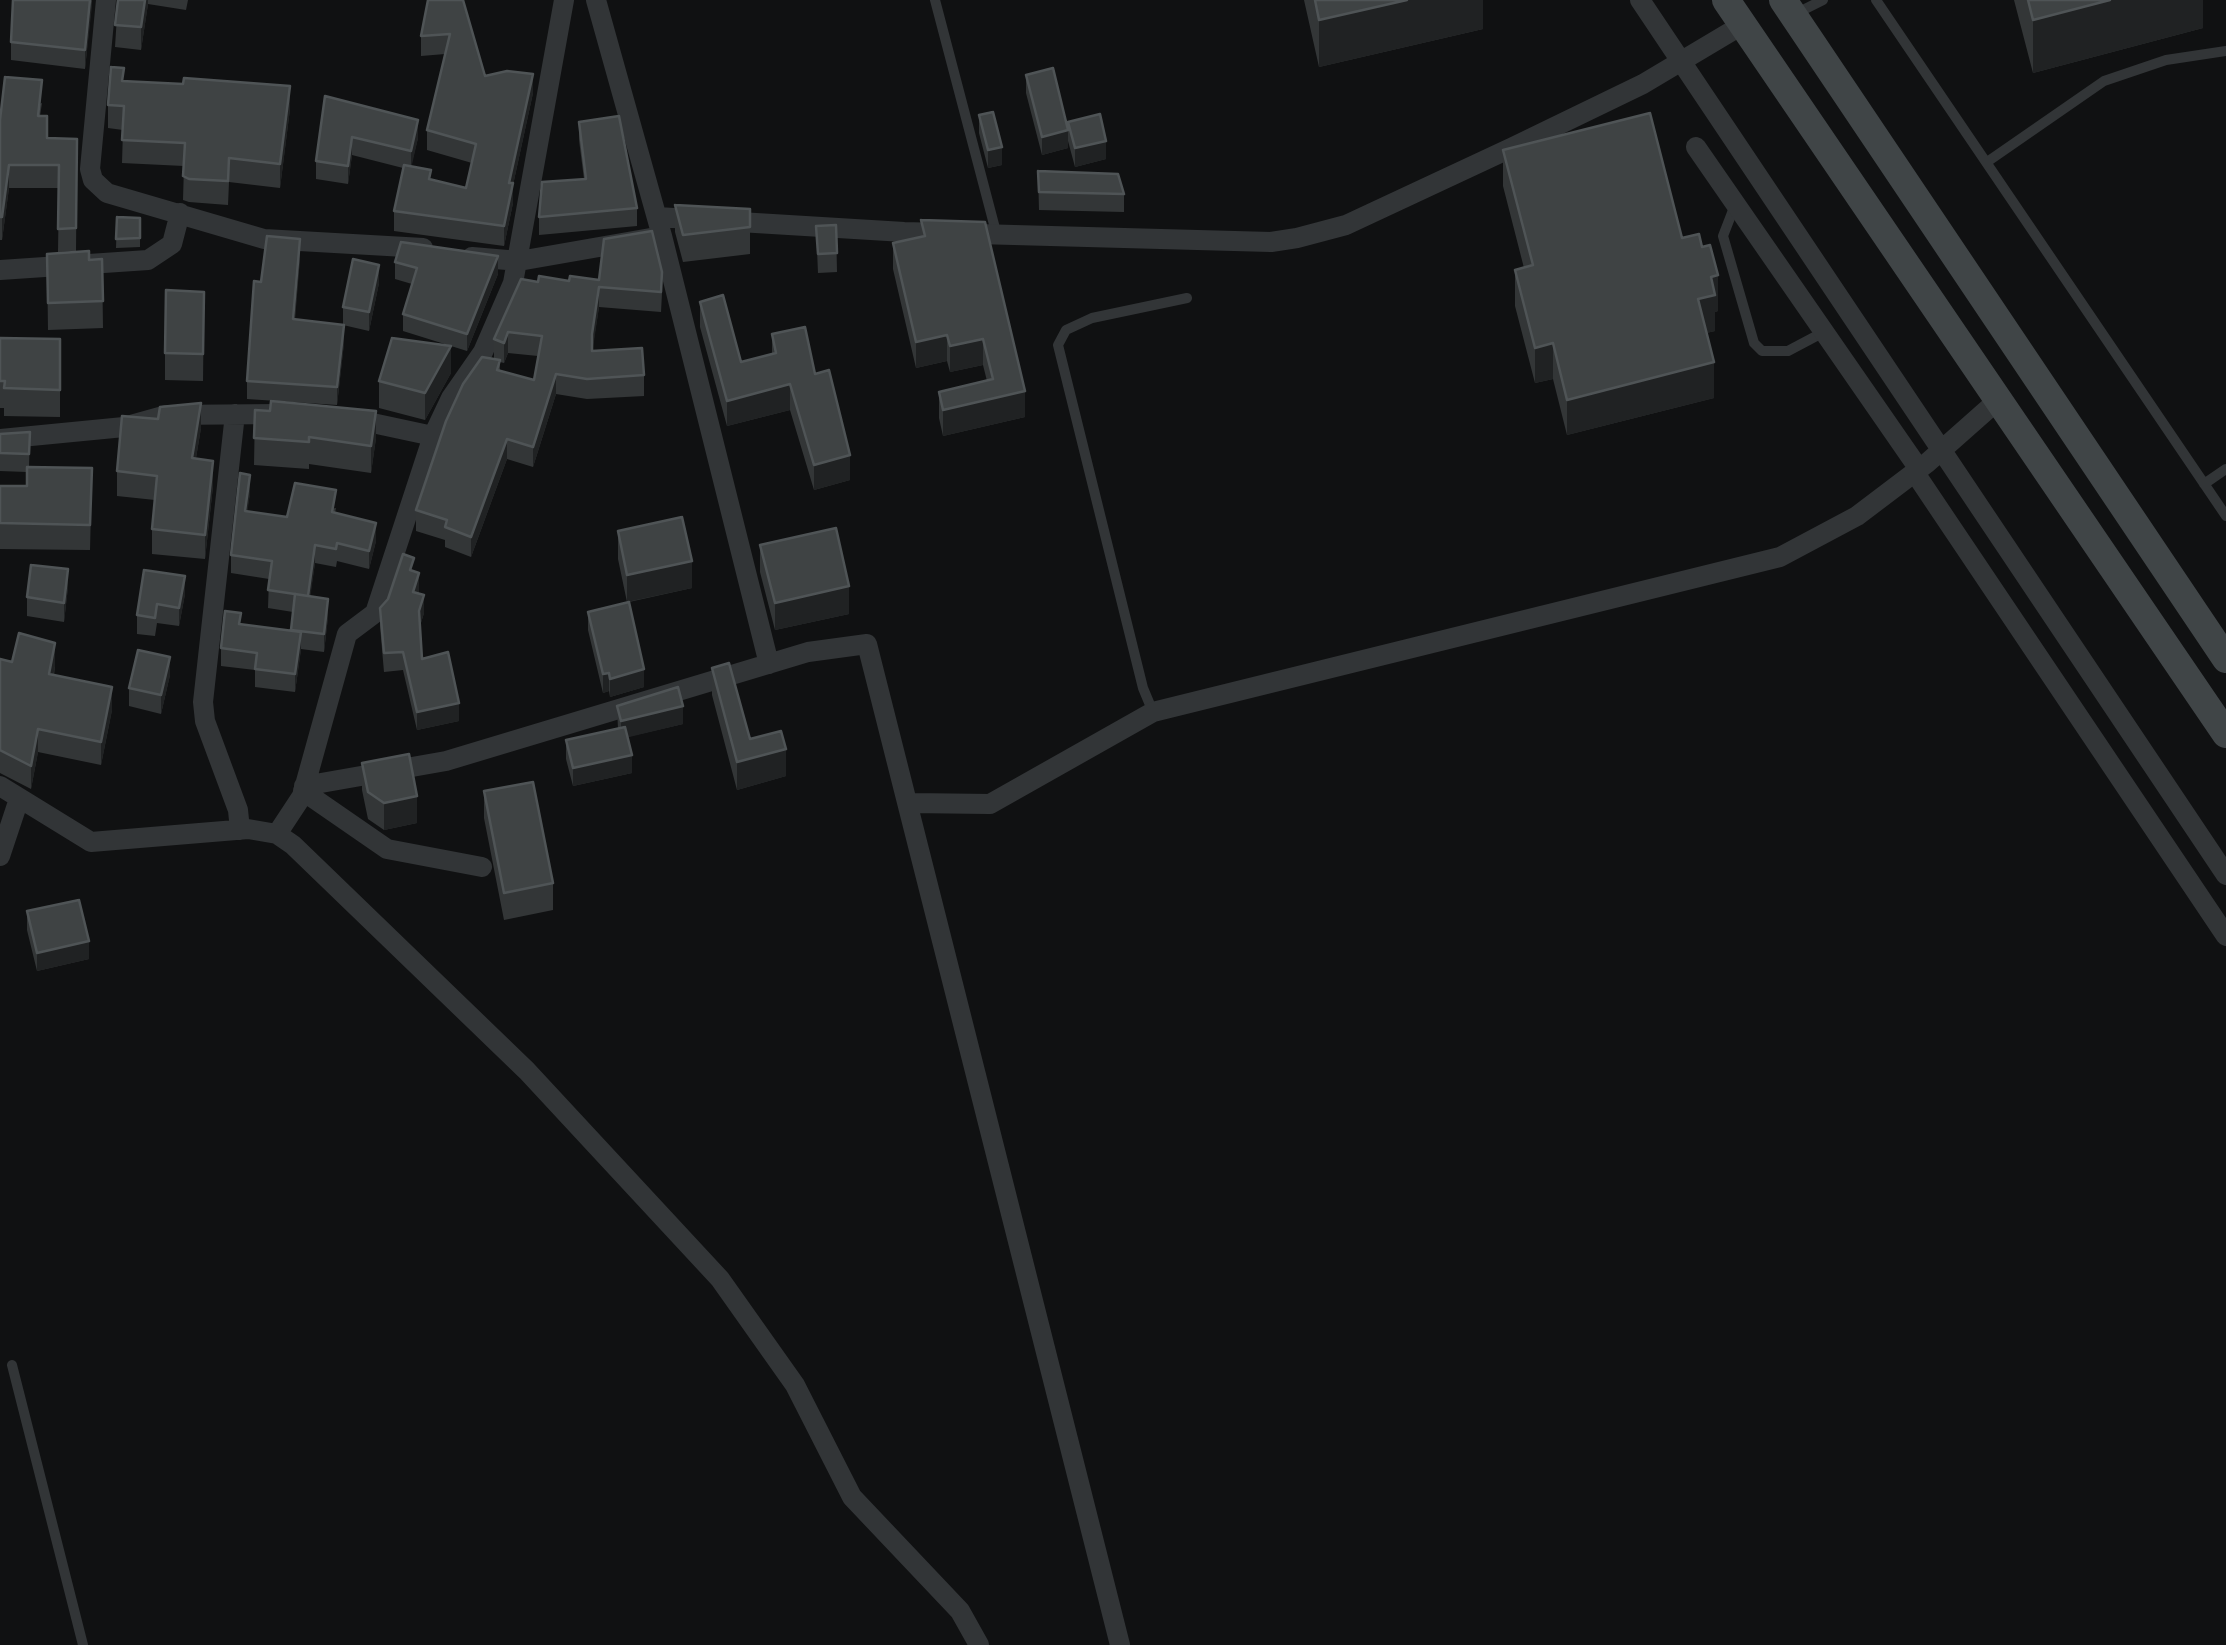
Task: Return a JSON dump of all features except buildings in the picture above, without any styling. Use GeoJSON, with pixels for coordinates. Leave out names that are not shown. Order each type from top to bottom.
{"type":"FeatureCollection","features":[{"type":"Feature","properties":{"kind":"street"},"geometry":{"type":"LineString","coordinates":[[106,0],[90,168],[93,180],[107,193],[278,241],[400,245],[519,261],[659,226],[1271,242],[1298,238],[1368,215],[1683,62],[1742,25]]}},
{"type":"Feature","properties":{"kind":"street"},"geometry":{"type":"LineString","coordinates":[[277,834],[304,788],[344,641],[352,629],[376,614],[433,436],[451,398],[482,352],[519,261],[564,0]]}},
{"type":"Feature","properties":{"kind":"street"},"geometry":{"type":"LineString","coordinates":[[596,0],[659,226],[769,664]]}},
{"type":"Feature","properties":{"kind":"street"},"geometry":{"type":"LineString","coordinates":[[1640,0],[2226,875]]}},
{"type":"Feature","properties":{"kind":"street"},"geometry":{"type":"LineString","coordinates":[[1726,0],[2226,734]]}},
{"type":"Feature","properties":{"kind":"street"},"geometry":{"type":"LineString","coordinates":[[1789,8],[2226,659]]}},
{"type":"Feature","properties":{"kind":"street"},"geometry":{"type":"LineString","coordinates":[[1696,147],[2226,936]]}},
{"type":"Feature","properties":{"kind":"street"},"geometry":{"type":"LineString","coordinates":[[0,270],[148,260],[172,244],[180,213]]}},
{"type":"Feature","properties":{"kind":"street"},"geometry":{"type":"LineString","coordinates":[[910,803],[976,806],[1003,799],[1152,712],[1780,556],[1832,532],[1917,471],[1997,400]]}},
{"type":"Feature","properties":{"kind":"street"},"geometry":{"type":"LineString","coordinates":[[0,438],[124,428],[167,414],[300,415]]}},
{"type":"Feature","properties":{"kind":"street"},"geometry":{"type":"LineString","coordinates":[[236,414],[203,702],[205,722],[238,810],[240,830]]}},
{"type":"Feature","properties":{"kind":"street"},"geometry":{"type":"LineString","coordinates":[[330,416],[433,436]]}},
{"type":"Feature","properties":{"kind":"street"},"geometry":{"type":"LineString","coordinates":[[304,788],[478,753],[769,664],[846,644],[867,644],[1120,1645]]}},
{"type":"Feature","properties":{"kind":"street"},"geometry":{"type":"LineString","coordinates":[[0,786],[90,842],[240,830],[277,834],[527,1071],[720,1279],[794,1384],[852,1497],[960,1612],[979,1645]]}},
{"type":"Feature","properties":{"kind":"street"},"geometry":{"type":"LineString","coordinates":[[304,788],[387,849],[482,867]]}},
{"type":"Feature","properties":{"kind":"street"},"geometry":{"type":"LineString","coordinates":[[0,856],[20,799]]}},
{"type":"Feature","properties":{"kind":"lane"},"geometry":{"type":"LineString","coordinates":[[935,0],[996,232]]}},
{"type":"Feature","properties":{"kind":"lane"},"geometry":{"type":"LineString","coordinates":[[1789,8],[1823,0]]}},
{"type":"Feature","properties":{"kind":"lane"},"geometry":{"type":"LineString","coordinates":[[1876,0],[2226,515]]}},
{"type":"Feature","properties":{"kind":"lane"},"geometry":{"type":"LineString","coordinates":[[1987,162],[2104,82],[2166,60],[2226,50]]}},
{"type":"Feature","properties":{"kind":"lane"},"geometry":{"type":"LineString","coordinates":[[1734,205],[1723,236],[1754,343],[1762,351],[1788,351],[1822,332]]}},
{"type":"Feature","properties":{"kind":"lane"},"geometry":{"type":"LineString","coordinates":[[1152,712],[1058,345],[1066,330],[1092,318],[1187,298]]}},
{"type":"Feature","properties":{"kind":"lane"},"geometry":{"type":"LineString","coordinates":[[2204,484],[2226,469]]}},
{"type":"Feature","properties":{"kind":"lane"},"geometry":{"type":"LineString","coordinates":[[12,1366],[83,1645]]}}]}
